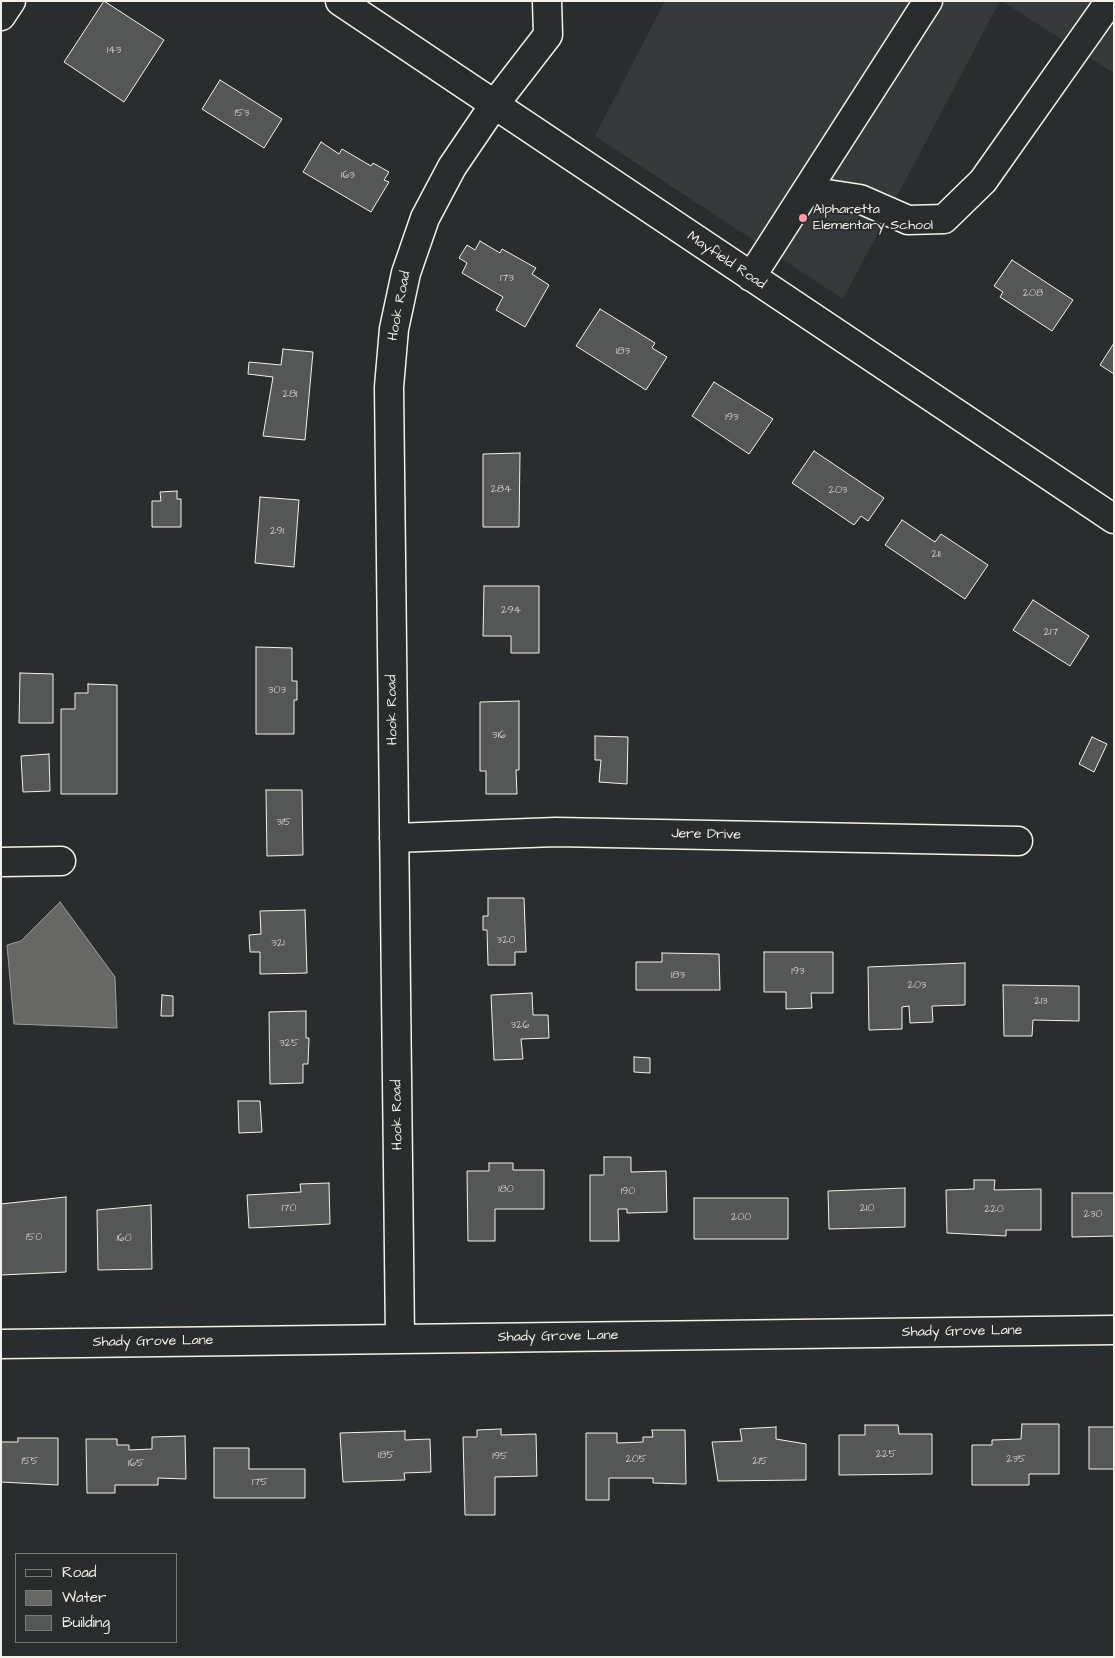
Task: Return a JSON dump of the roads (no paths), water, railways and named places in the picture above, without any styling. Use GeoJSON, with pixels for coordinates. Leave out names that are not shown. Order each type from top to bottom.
{"type":"FeatureCollection","features":[{"type":"Feature","properties":{"kind":"street"},"geometry":{"type":"LineString","coordinates":[[1,16],[11,1]]}},
{"type":"Feature","properties":{"kind":"street","name":"Mayfield Road"},"geometry":{"type":"LineString","coordinates":[[340,1],[1114,519]]}},
{"type":"Feature","properties":{"kind":"street","name":"Hook Road"},"geometry":{"type":"LineString","coordinates":[[400,1339],[389,387],[394,329],[406,273],[425,218],[452,167],[494,105],[548,35],[547,1]]}},
{"type":"Feature","properties":{"kind":"street"},"geometry":{"type":"LineString","coordinates":[[751,277],[928,1]]}},
{"type":"Feature","properties":{"kind":"street"},"geometry":{"type":"LineString","coordinates":[[806,191],[860,199],[908,220],[944,219],[976,188],[1110,1]]}},
{"type":"Feature","properties":{"kind":"street","name":"Jere Drive"},"geometry":{"type":"LineString","coordinates":[[394,838],[556,832],[1018,841]]}},
{"type":"Feature","properties":{"kind":"street"},"geometry":{"type":"LineString","coordinates":[[1,862],[61,862]]}},
{"type":"Feature","properties":{"kind":"street","name":"Shady Grove Lane"},"geometry":{"type":"LineString","coordinates":[[1,1344],[1114,1330]]}},
{"type":"Feature","properties":{"kind":"water"},"geometry":{"type":"Polygon","coordinates":[[[60,902],[115,977],[117,1028],[14,1024],[7,945],[21,941],[60,902]]]}},
{"type":"Feature","properties":{"kind":"place","name":"Alpharetta Elementary School"},"geometry":{"type":"Point","coordinates":[803,218]}}]}
